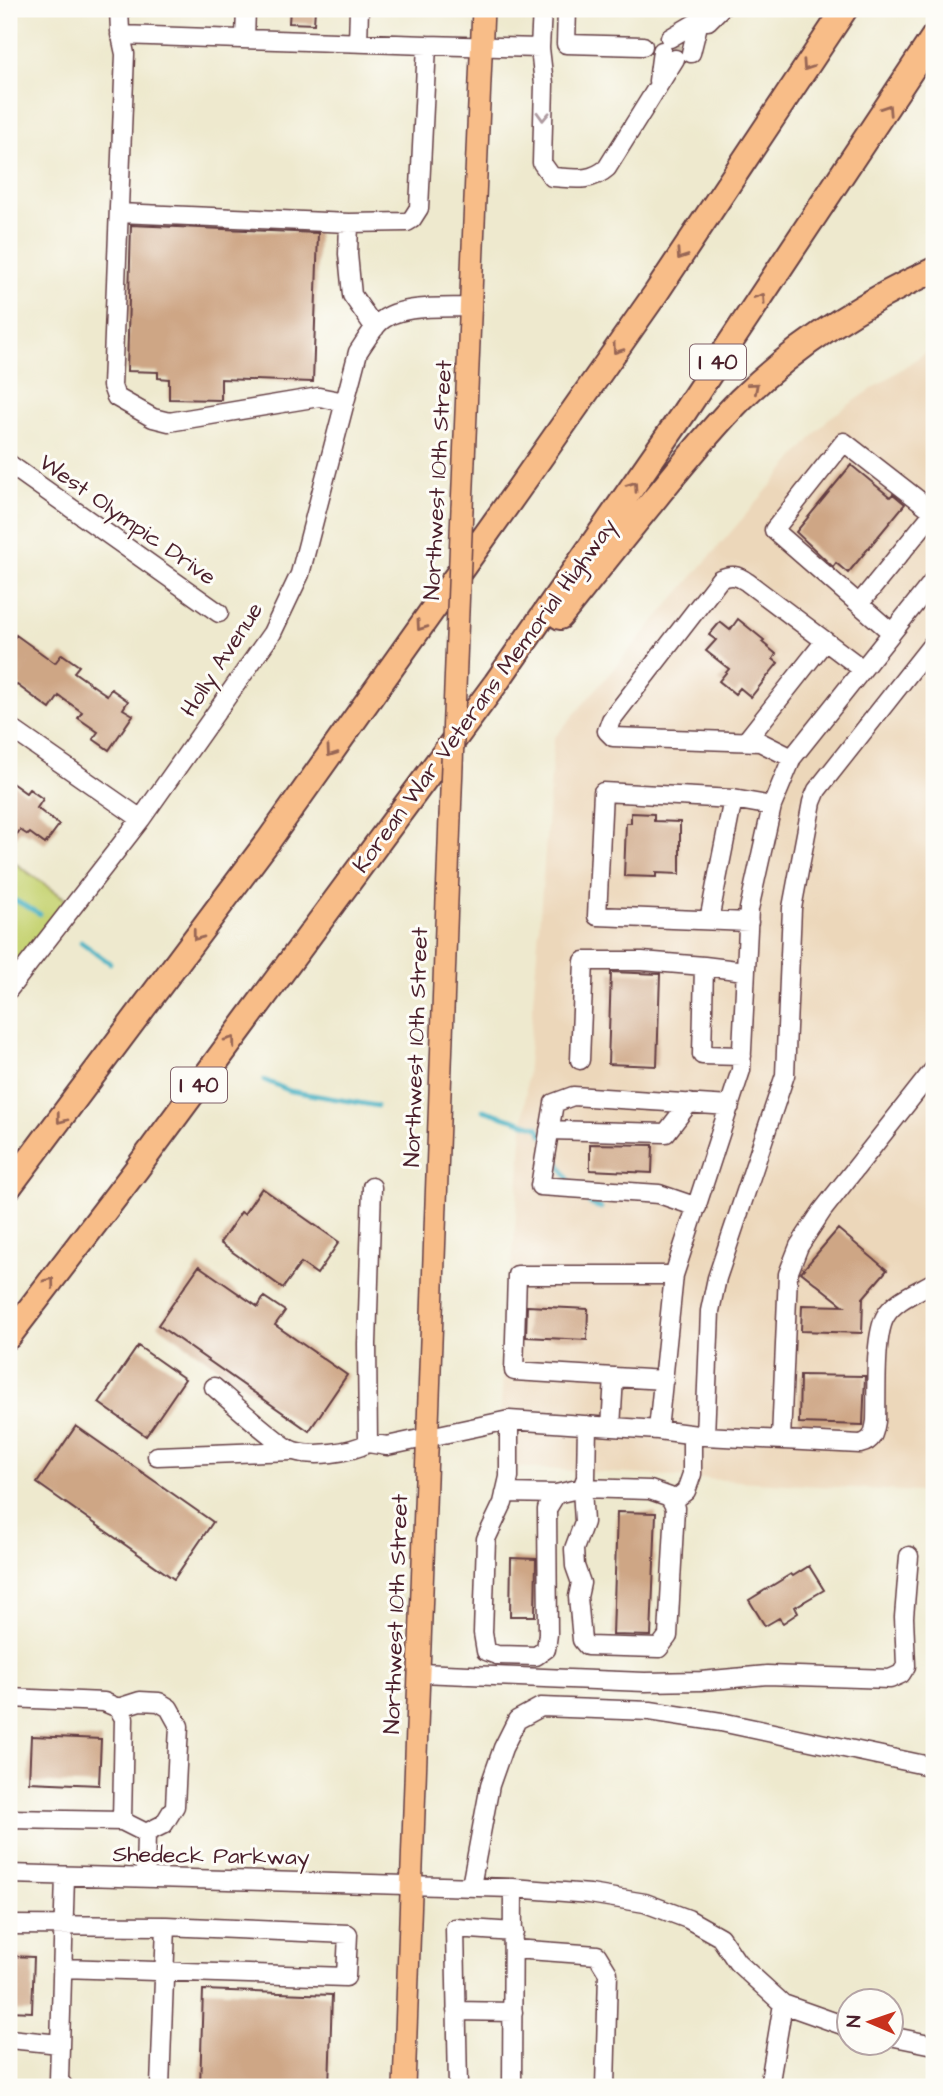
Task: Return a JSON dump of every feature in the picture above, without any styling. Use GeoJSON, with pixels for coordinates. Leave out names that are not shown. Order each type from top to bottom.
{"type":"FeatureCollection","features":[{"type":"Feature","properties":{"kind":"highway"},"geometry":{"type":"LineString","coordinates":[[9,1187],[269,840],[517,491],[656,293],[845,9]]}},
{"type":"Feature","properties":{"kind":"highway","name":"Korean War Veterans Memorial Highway"},"geometry":{"type":"LineString","coordinates":[[9,1336],[186,1103],[496,683],[683,414],[934,36]]}},
{"type":"Feature","properties":{"kind":"highway"},"geometry":{"type":"LineString","coordinates":[[496,683],[556,622],[706,435],[741,398],[779,365],[824,332],[873,300],[934,270]]}},
{"type":"Feature","properties":{"kind":"main road","name":"Northwest 10th Street"},"geometry":{"type":"LineString","coordinates":[[404,2087],[482,9]]}},
{"type":"Feature","properties":{"kind":"street"},"geometry":{"type":"LineString","coordinates":[[119,9],[120,35],[125,54],[112,386],[116,397],[153,418],[169,422],[319,397],[345,402]]}},
{"type":"Feature","properties":{"kind":"street"},"geometry":{"type":"LineString","coordinates":[[245,39],[246,9]]}},
{"type":"Feature","properties":{"kind":"street"},"geometry":{"type":"LineString","coordinates":[[358,43],[359,9]]}},
{"type":"Feature","properties":{"kind":"street"},"geometry":{"type":"LineString","coordinates":[[542,9],[542,163],[552,177],[584,179],[597,176],[607,168],[677,52],[694,15],[708,21],[720,9]]}},
{"type":"Feature","properties":{"kind":"street"},"geometry":{"type":"LineString","coordinates":[[567,9],[566,44],[643,46]]}},
{"type":"Feature","properties":{"kind":"street"},"geometry":{"type":"LineString","coordinates":[[120,35],[540,47]]}},
{"type":"Feature","properties":{"kind":"street"},"geometry":{"type":"LineString","coordinates":[[119,213],[349,223],[407,222],[419,208],[427,45]]}},
{"type":"Feature","properties":{"kind":"street"},"geometry":{"type":"LineString","coordinates":[[349,223],[348,254],[352,295],[374,328]]}},
{"type":"Feature","properties":{"kind":"street","name":"Holly Avenue"},"geometry":{"type":"LineString","coordinates":[[9,988],[141,819],[272,633],[300,574],[358,352],[378,322],[405,309],[472,307]]}},
{"type":"Feature","properties":{"kind":"street"},"geometry":{"type":"LineString","coordinates":[[859,604],[934,512],[844,442],[774,530],[891,632]]}},
{"type":"Feature","properties":{"kind":"street","name":"West Olympic Drive"},"geometry":{"type":"LineString","coordinates":[[9,464],[219,613]]}},
{"type":"Feature","properties":{"kind":"street"},"geometry":{"type":"LineString","coordinates":[[792,758],[760,742],[613,737],[607,731],[611,720],[720,579],[729,575],[738,575],[862,668]]}},
{"type":"Feature","properties":{"kind":"street"},"geometry":{"type":"LineString","coordinates":[[658,1430],[674,1275],[741,1070],[749,909],[772,806],[792,758],[934,580]]}},
{"type":"Feature","properties":{"kind":"street"},"geometry":{"type":"LineString","coordinates":[[746,741],[825,640]]}},
{"type":"Feature","properties":{"kind":"street"},"geometry":{"type":"LineString","coordinates":[[672,1502],[686,1491],[692,1474],[699,1435],[714,1289],[785,1075],[792,908],[812,802],[817,790],[934,642]]}},
{"type":"Feature","properties":{"kind":"street"},"geometry":{"type":"LineString","coordinates":[[9,727],[141,819]]}},
{"type":"Feature","properties":{"kind":"street"},"geometry":{"type":"LineString","coordinates":[[749,922],[597,916],[603,792],[733,799],[772,806]]}},
{"type":"Feature","properties":{"kind":"street"},"geometry":{"type":"LineString","coordinates":[[709,920],[733,799]]}},
{"type":"Feature","properties":{"kind":"street"},"geometry":{"type":"LineString","coordinates":[[580,1060],[584,961],[642,961],[745,971]]}},
{"type":"Feature","properties":{"kind":"street"},"geometry":{"type":"LineString","coordinates":[[704,967],[702,1055],[742,1056]]}},
{"type":"Feature","properties":{"kind":"street"},"geometry":{"type":"LineString","coordinates":[[781,1439],[788,1274],[799,1245],[822,1211],[934,1069]]}},
{"type":"Feature","properties":{"kind":"street"},"geometry":{"type":"LineString","coordinates":[[696,1208],[659,1194],[540,1186],[554,1103],[573,1096],[730,1106]]}},
{"type":"Feature","properties":{"kind":"street"},"geometry":{"type":"LineString","coordinates":[[549,1130],[666,1133],[689,1104]]}},
{"type":"Feature","properties":{"kind":"street"},"geometry":{"type":"LineString","coordinates":[[368,1443],[367,1344],[372,1187]]}},
{"type":"Feature","properties":{"kind":"street"},"geometry":{"type":"LineString","coordinates":[[664,1380],[514,1371],[517,1275],[674,1275]]}},
{"type":"Feature","properties":{"kind":"street"},"geometry":{"type":"LineString","coordinates":[[157,1456],[338,1452],[368,1443],[387,1446],[509,1420],[860,1444],[867,1442],[873,1435],[876,1421],[880,1334],[886,1316],[895,1305],[934,1282]]}},
{"type":"Feature","properties":{"kind":"street"},"geometry":{"type":"LineString","coordinates":[[611,1427],[614,1377]]}},
{"type":"Feature","properties":{"kind":"street"},"geometry":{"type":"LineString","coordinates":[[214,1387],[292,1451]]}},
{"type":"Feature","properties":{"kind":"street"},"geometry":{"type":"LineString","coordinates":[[509,1420],[509,1477],[503,1503],[486,1539],[483,1633],[486,1651],[497,1655],[536,1656],[546,1649],[547,1509],[556,1494]]}},
{"type":"Feature","properties":{"kind":"street"},"geometry":{"type":"LineString","coordinates":[[505,1493],[556,1494],[582,1488],[650,1490],[670,1497],[675,1508],[668,1636],[659,1648],[587,1646],[582,1640],[578,1597],[581,1583],[575,1566],[574,1549],[584,1522],[582,1488],[586,1478],[587,1425]]}},
{"type":"Feature","properties":{"kind":"street"},"geometry":{"type":"LineString","coordinates":[[420,1673],[645,1682],[701,1681],[767,1675],[891,1679],[901,1674],[907,1660],[904,1617],[909,1556]]}},
{"type":"Feature","properties":{"kind":"street"},"geometry":{"type":"LineString","coordinates":[[9,1698],[104,1702],[118,1707],[140,1701],[159,1702],[169,1708],[179,1726],[175,1806],[164,1824],[146,1833]]}},
{"type":"Feature","properties":{"kind":"street"},"geometry":{"type":"LineString","coordinates":[[118,1707],[124,1718],[122,1821]]}},
{"type":"Feature","properties":{"kind":"street"},"geometry":{"type":"LineString","coordinates":[[471,1886],[490,1785],[503,1748],[517,1720],[541,1707],[662,1712],[934,1767]]}},
{"type":"Feature","properties":{"kind":"street"},"geometry":{"type":"LineString","coordinates":[[9,1819],[122,1821],[146,1833]]}},
{"type":"Feature","properties":{"kind":"street"},"geometry":{"type":"LineString","coordinates":[[145,1878],[146,1833]]}},
{"type":"Feature","properties":{"kind":"street","name":"Shedeck Parkway"},"geometry":{"type":"LineString","coordinates":[[9,1874],[471,1886],[590,1894],[645,1903],[688,1919],[720,1937],[737,1962],[783,2004]]}},
{"type":"Feature","properties":{"kind":"street"},"geometry":{"type":"LineString","coordinates":[[64,2087],[60,2080],[60,2044],[65,1876]]}},
{"type":"Feature","properties":{"kind":"street"},"geometry":{"type":"LineString","coordinates":[[512,2087],[513,1888]]}},
{"type":"Feature","properties":{"kind":"street"},"geometry":{"type":"LineString","coordinates":[[9,1925],[166,1926],[348,1934],[346,1978],[62,1968]]}},
{"type":"Feature","properties":{"kind":"street"},"geometry":{"type":"LineString","coordinates":[[160,2087],[166,1926]]}},
{"type":"Feature","properties":{"kind":"street"},"geometry":{"type":"LineString","coordinates":[[457,2087],[455,1928],[597,1955],[608,1973],[605,2087]]}},
{"type":"Feature","properties":{"kind":"street"},"geometry":{"type":"LineString","coordinates":[[769,2087],[783,2004],[834,2022]]}},
{"type":"Feature","properties":{"kind":"street"},"geometry":{"type":"LineString","coordinates":[[456,2011],[513,2012]]}},
{"type":"Feature","properties":{"kind":"street"},"geometry":{"type":"LineString","coordinates":[[9,2039],[60,2044]]}},
{"type":"Feature","properties":{"kind":"street"},"geometry":{"type":"LineString","coordinates":[[904,2039],[934,2045]]}},
{"type":"Feature","properties":{"kind":"shaded area"},"geometry":{"type":"Polygon","coordinates":[[[934,347],[934,1493],[496,1466],[554,738],[828,419],[934,347]]]}},
{"type":"Feature","properties":{"kind":"green space"},"geometry":{"type":"Polygon","coordinates":[[[9,859],[67,900],[9,975],[9,859]]]}},
{"type":"Feature","properties":{"kind":"building"},"geometry":{"type":"Polygon","coordinates":[[[290,9],[315,9],[314,24],[289,23],[290,9]]]}},
{"type":"Feature","properties":{"kind":"building"},"geometry":{"type":"Polygon","coordinates":[[[131,225],[318,233],[313,382],[221,379],[221,400],[169,399],[169,379],[158,378],[158,372],[127,371],[131,225]]]}},
{"type":"Feature","properties":{"kind":"building"},"geometry":{"type":"Polygon","coordinates":[[[851,465],[890,497],[893,494],[905,504],[848,573],[836,563],[833,567],[796,532],[851,465]]]}},
{"type":"Feature","properties":{"kind":"building"},"geometry":{"type":"Polygon","coordinates":[[[738,619],[764,640],[762,642],[776,654],[773,659],[778,663],[751,697],[740,688],[735,694],[719,681],[729,669],[706,651],[716,640],[709,635],[720,622],[730,630],[738,619]]]}},
{"type":"Feature","properties":{"kind":"building"},"geometry":{"type":"Polygon","coordinates":[[[16,635],[55,663],[62,654],[79,666],[74,672],[107,695],[111,689],[128,701],[123,709],[133,715],[109,750],[93,739],[98,732],[78,718],[82,712],[59,696],[50,709],[9,679],[9,645],[16,635]]]}},
{"type":"Feature","properties":{"kind":"building"},"geometry":{"type":"Polygon","coordinates":[[[9,781],[26,793],[29,789],[43,799],[37,808],[59,825],[45,844],[30,833],[28,835],[20,830],[9,846],[9,781]]]}},
{"type":"Feature","properties":{"kind":"building"},"geometry":{"type":"Polygon","coordinates":[[[631,813],[654,814],[654,821],[680,822],[680,874],[656,873],[656,877],[624,876],[626,823],[631,823],[631,813]]]}},
{"type":"Feature","properties":{"kind":"building"},"geometry":{"type":"Polygon","coordinates":[[[611,972],[660,974],[657,1066],[608,1064],[611,972]]]}},
{"type":"Feature","properties":{"kind":"building"},"geometry":{"type":"Polygon","coordinates":[[[590,1144],[653,1145],[652,1173],[590,1170],[590,1144]]]}},
{"type":"Feature","properties":{"kind":"building"},"geometry":{"type":"Polygon","coordinates":[[[262,1188],[339,1242],[317,1274],[301,1263],[283,1288],[220,1243],[241,1212],[244,1214],[262,1188]]]}},
{"type":"Feature","properties":{"kind":"building"},"geometry":{"type":"Polygon","coordinates":[[[838,1229],[887,1270],[863,1298],[862,1333],[801,1331],[802,1305],[844,1306],[801,1272],[838,1229]]]}},
{"type":"Feature","properties":{"kind":"building"},"geometry":{"type":"Polygon","coordinates":[[[199,1266],[258,1307],[264,1297],[285,1311],[275,1325],[347,1375],[309,1431],[158,1325],[199,1266]]]}},
{"type":"Feature","properties":{"kind":"building"},"geometry":{"type":"Polygon","coordinates":[[[527,1306],[588,1309],[587,1340],[526,1337],[527,1306]]]}},
{"type":"Feature","properties":{"kind":"building"},"geometry":{"type":"Polygon","coordinates":[[[138,1346],[185,1379],[146,1436],[99,1403],[138,1346]]]}},
{"type":"Feature","properties":{"kind":"building"},"geometry":{"type":"Polygon","coordinates":[[[800,1375],[865,1376],[863,1425],[799,1423],[800,1375]]]}},
{"type":"Feature","properties":{"kind":"building"},"geometry":{"type":"Polygon","coordinates":[[[76,1426],[213,1522],[174,1579],[37,1483],[76,1426]]]}},
{"type":"Feature","properties":{"kind":"building"},"geometry":{"type":"Polygon","coordinates":[[[617,1512],[656,1513],[651,1636],[613,1635],[617,1512]]]}},
{"type":"Feature","properties":{"kind":"building"},"geometry":{"type":"Polygon","coordinates":[[[511,1558],[536,1559],[535,1616],[510,1616],[511,1558]]]}},
{"type":"Feature","properties":{"kind":"building"},"geometry":{"type":"Polygon","coordinates":[[[809,1566],[824,1590],[795,1607],[798,1613],[783,1623],[779,1618],[765,1626],[749,1600],[809,1566]]]}},
{"type":"Feature","properties":{"kind":"building"},"geometry":{"type":"Polygon","coordinates":[[[31,1736],[101,1739],[99,1785],[29,1782],[31,1736]]]}},
{"type":"Feature","properties":{"kind":"building"},"geometry":{"type":"Polygon","coordinates":[[[9,1956],[34,1957],[32,2012],[9,2011],[9,1956]]]}},
{"type":"Feature","properties":{"kind":"building"},"geometry":{"type":"Polygon","coordinates":[[[203,1990],[332,1995],[329,2087],[200,2087],[203,1990]]]}},
{"type":"Feature","properties":{"kind":"waterway"},"geometry":{"type":"LineString","coordinates":[[9,897],[40,914]]}},
{"type":"Feature","properties":{"kind":"waterway"},"geometry":{"type":"LineString","coordinates":[[81,942],[110,963]]}},
{"type":"Feature","properties":{"kind":"waterway"},"geometry":{"type":"LineString","coordinates":[[264,1080],[290,1091],[377,1106]]}},
{"type":"Feature","properties":{"kind":"waterway"},"geometry":{"type":"LineString","coordinates":[[483,1110],[538,1127],[543,1136]]}},
{"type":"Feature","properties":{"kind":"waterway"},"geometry":{"type":"LineString","coordinates":[[553,1152],[571,1184]]}},
{"type":"Feature","properties":{"kind":"waterway"},"geometry":{"type":"LineString","coordinates":[[578,1194],[592,1205],[601,1208]]}},
{"type":"Feature","properties":{"kind":"tunnel"},"geometry":{"type":"LineString","coordinates":[[675,59],[682,46]]}}]}
